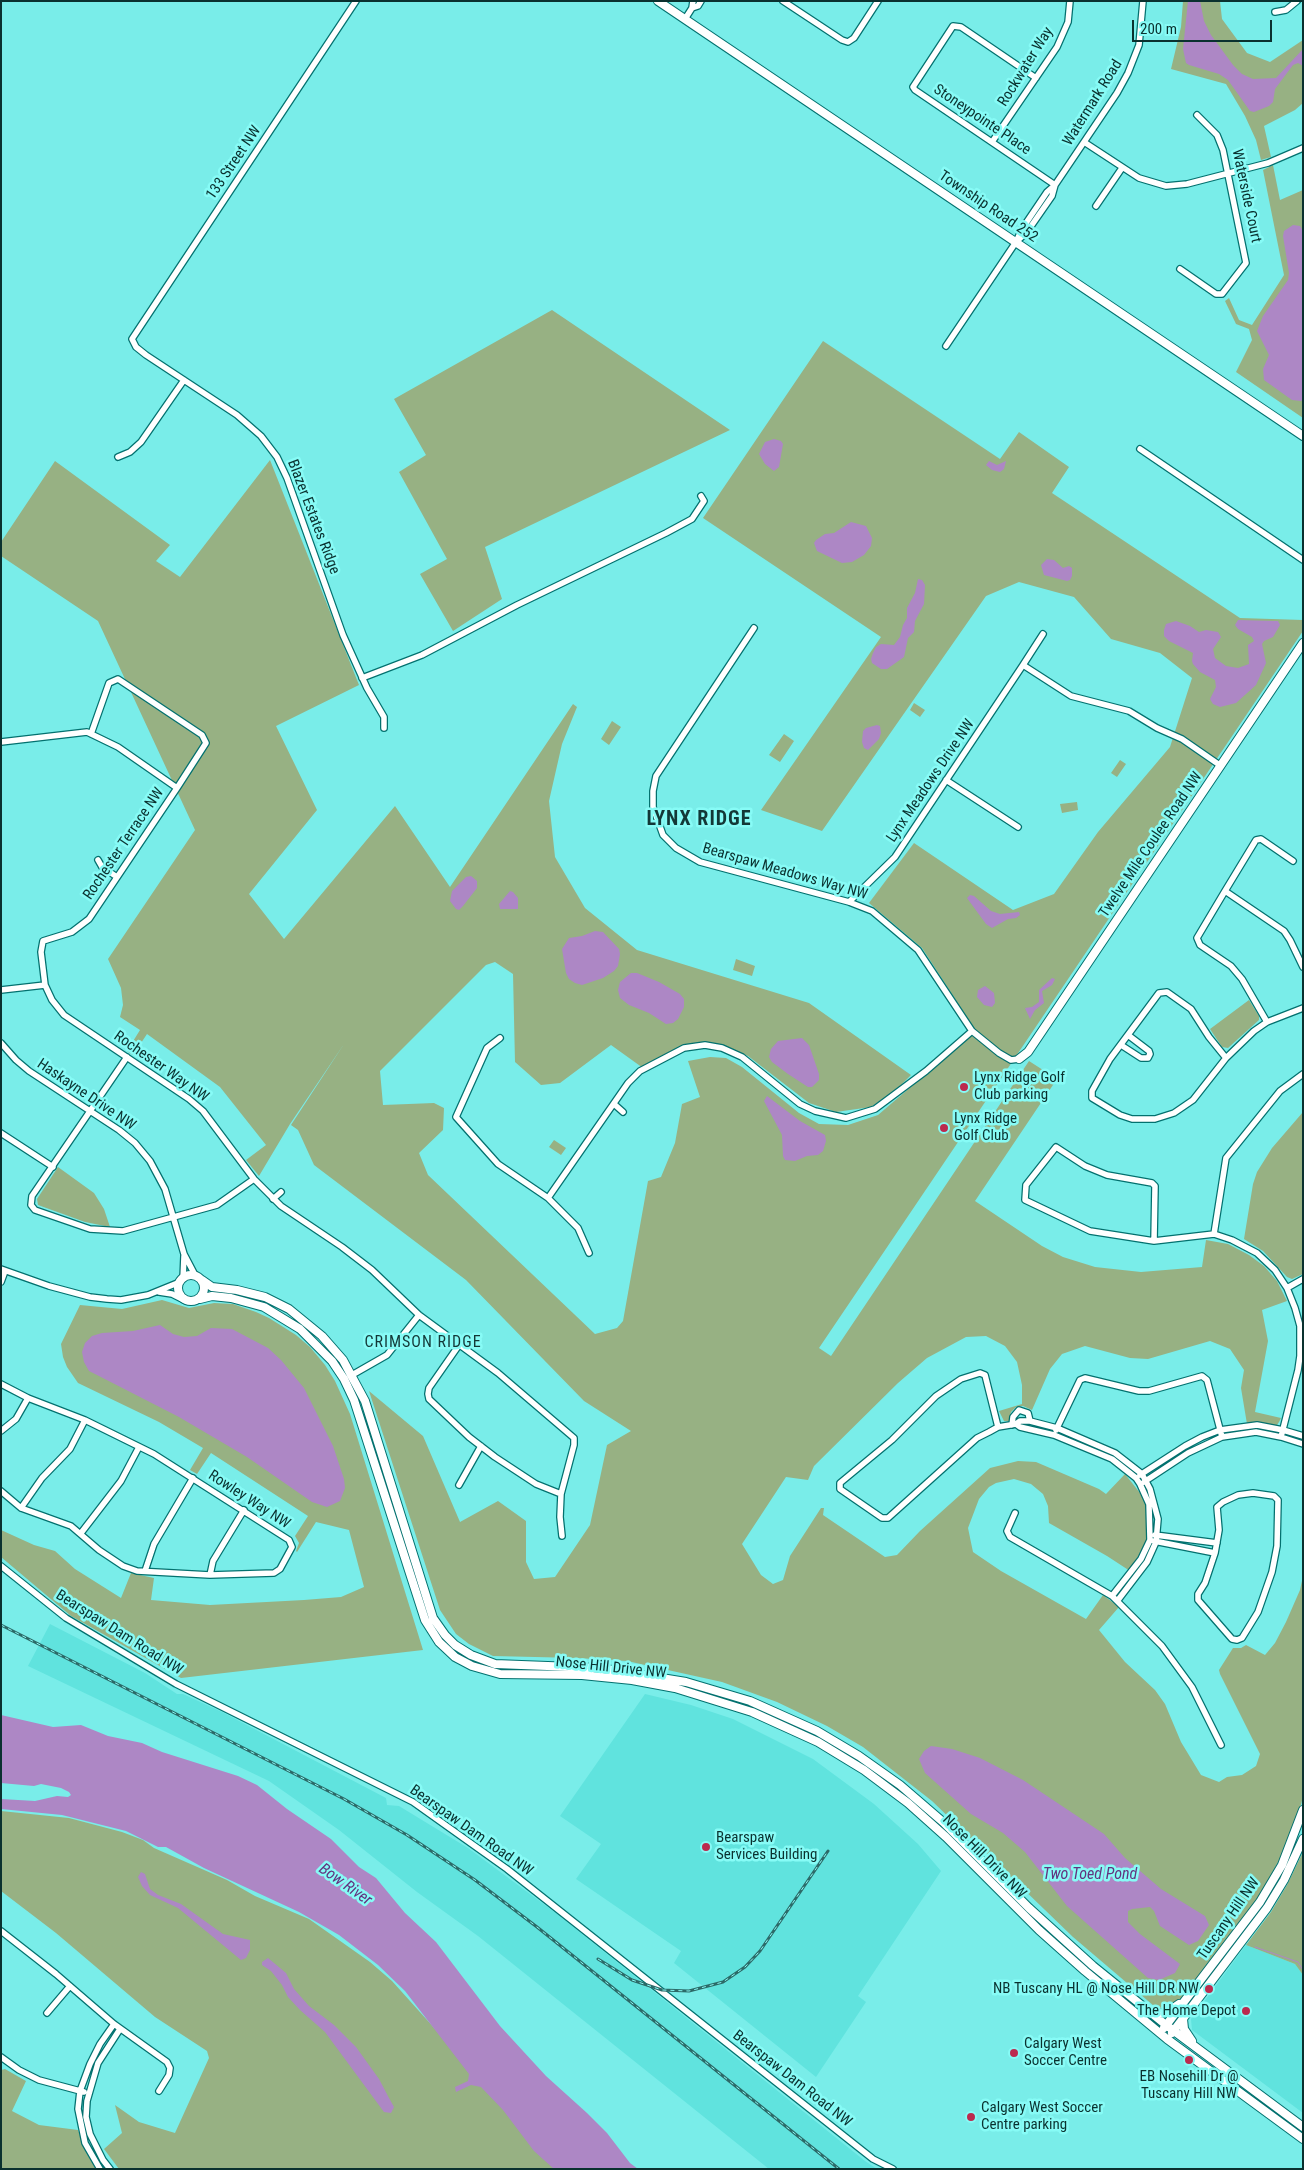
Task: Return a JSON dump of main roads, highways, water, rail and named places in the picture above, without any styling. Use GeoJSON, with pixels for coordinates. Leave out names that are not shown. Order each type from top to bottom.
{"type":"FeatureCollection","features":[{"type":"Feature","properties":{"kind":"water"},"geometry":{"type":"Polygon","coordinates":[[[1188,1],[1200,1],[1204,21],[1211,35],[1233,65],[1242,74],[1253,79],[1276,78],[1303,49],[1303,66],[1298,63],[1293,65],[1275,89],[1273,102],[1269,106],[1254,112],[1250,111],[1228,80],[1219,74],[1186,63],[1183,49],[1188,1]]]}},
{"type":"Feature","properties":{"kind":"water"},"geometry":{"type":"Polygon","coordinates":[[[1293,225],[1300,226],[1303,231],[1303,400],[1301,401],[1292,400],[1264,380],[1263,369],[1269,355],[1257,331],[1263,316],[1288,280],[1289,273],[1283,236],[1284,231],[1293,225]]]}},
{"type":"Feature","properties":{"kind":"water"},"geometry":{"type":"Polygon","coordinates":[[[774,439],[781,441],[783,444],[779,467],[774,471],[765,464],[759,454],[765,442],[774,439]]]}},
{"type":"Feature","properties":{"kind":"water"},"geometry":{"type":"Polygon","coordinates":[[[989,461],[997,465],[1006,461],[1004,469],[1000,472],[992,470],[986,465],[989,461]]]}},
{"type":"Feature","properties":{"kind":"water"},"geometry":{"type":"Polygon","coordinates":[[[851,522],[866,526],[872,538],[871,546],[864,555],[852,562],[842,563],[817,551],[814,543],[816,540],[825,534],[834,533],[851,522]]]}},
{"type":"Feature","properties":{"kind":"water"},"geometry":{"type":"Polygon","coordinates":[[[1047,559],[1054,560],[1063,568],[1069,566],[1072,568],[1070,580],[1067,581],[1044,575],[1041,565],[1047,559]]]}},
{"type":"Feature","properties":{"kind":"water"},"geometry":{"type":"Polygon","coordinates":[[[918,579],[922,580],[925,585],[924,604],[915,621],[914,632],[908,638],[904,657],[887,669],[881,669],[872,663],[873,653],[876,647],[881,644],[894,645],[900,637],[907,618],[907,608],[915,593],[918,579]]]}},
{"type":"Feature","properties":{"kind":"water"},"geometry":{"type":"Polygon","coordinates":[[[1238,620],[1278,621],[1280,625],[1273,637],[1262,644],[1266,663],[1256,685],[1236,703],[1220,707],[1213,704],[1210,699],[1216,687],[1215,680],[1200,672],[1193,664],[1193,653],[1169,641],[1164,636],[1164,630],[1166,624],[1176,621],[1190,626],[1199,632],[1206,630],[1218,632],[1221,637],[1213,649],[1215,658],[1226,666],[1238,668],[1249,664],[1248,645],[1254,641],[1252,637],[1238,629],[1235,625],[1238,620]]]}},
{"type":"Feature","properties":{"kind":"water"},"geometry":{"type":"Polygon","coordinates":[[[880,726],[881,733],[879,739],[868,750],[864,748],[862,742],[863,731],[866,728],[880,726]]]}},
{"type":"Feature","properties":{"kind":"water"},"geometry":{"type":"Polygon","coordinates":[[[471,876],[477,881],[477,888],[459,910],[456,909],[450,901],[452,891],[466,877],[471,876]]]}},
{"type":"Feature","properties":{"kind":"water"},"geometry":{"type":"Polygon","coordinates":[[[510,891],[518,898],[518,909],[500,909],[499,904],[510,891]]]}},
{"type":"Feature","properties":{"kind":"water"},"geometry":{"type":"Polygon","coordinates":[[[970,895],[974,896],[991,911],[1000,914],[1019,912],[1020,915],[992,928],[986,924],[967,898],[970,895]]]}},
{"type":"Feature","properties":{"kind":"water"},"geometry":{"type":"Polygon","coordinates":[[[595,931],[603,932],[619,949],[618,966],[603,978],[582,985],[575,983],[569,979],[566,973],[562,949],[569,938],[595,931]]]}},
{"type":"Feature","properties":{"kind":"water"},"geometry":{"type":"Polygon","coordinates":[[[631,973],[637,973],[659,982],[680,994],[684,999],[684,1007],[678,1019],[673,1023],[666,1024],[649,1013],[629,1005],[620,998],[618,990],[620,982],[631,973]]]}},
{"type":"Feature","properties":{"kind":"water"},"geometry":{"type":"Polygon","coordinates":[[[1052,978],[1055,979],[1052,985],[1042,991],[1044,1003],[1035,1010],[1030,1019],[1025,1008],[1032,1007],[1039,1002],[1039,990],[1052,978]]]}},
{"type":"Feature","properties":{"kind":"water"},"geometry":{"type":"Polygon","coordinates":[[[985,986],[994,993],[995,1003],[992,1007],[984,1005],[977,997],[978,990],[985,986]]]}},
{"type":"Feature","properties":{"kind":"water"},"geometry":{"type":"Polygon","coordinates":[[[802,1038],[809,1045],[819,1074],[819,1080],[812,1087],[808,1087],[788,1074],[772,1062],[769,1057],[771,1049],[778,1041],[802,1038]]]}},
{"type":"Feature","properties":{"kind":"water"},"geometry":{"type":"Polygon","coordinates":[[[767,1096],[800,1121],[825,1135],[826,1141],[823,1151],[818,1155],[807,1156],[795,1161],[785,1160],[783,1156],[782,1135],[764,1101],[767,1096]]]}},
{"type":"Feature","properties":{"kind":"water"},"geometry":{"type":"Polygon","coordinates":[[[160,1325],[173,1334],[184,1337],[197,1336],[211,1328],[232,1329],[268,1348],[281,1360],[304,1388],[333,1446],[344,1479],[345,1488],[340,1501],[327,1507],[312,1502],[247,1457],[179,1417],[89,1371],[84,1362],[82,1352],[85,1343],[92,1336],[102,1333],[133,1331],[160,1325]]]}},
{"type":"Feature","properties":{"kind":"water","name":"Bow River"},"geometry":{"type":"Polygon","coordinates":[[[1,1715],[53,1727],[81,1725],[108,1736],[142,1743],[162,1752],[238,1776],[257,1785],[287,1809],[331,1839],[359,1867],[376,1878],[405,1913],[436,1942],[500,2026],[546,2076],[607,2133],[630,2163],[638,2169],[554,2169],[534,2151],[503,2110],[481,2087],[471,2085],[456,2092],[455,2087],[468,2081],[469,2074],[405,1991],[378,1965],[339,1935],[299,1912],[204,1868],[166,1847],[158,1847],[126,1831],[62,1815],[1,1809],[1,1799],[35,1801],[71,1795],[61,1788],[41,1784],[34,1786],[1,1783],[1,1715]]]}},
{"type":"Feature","properties":{"kind":"water","name":"Two Toed Pond"},"geometry":{"type":"Polygon","coordinates":[[[931,1746],[952,1749],[980,1758],[1023,1780],[1104,1834],[1125,1858],[1161,1889],[1205,1916],[1209,1925],[1198,1941],[1189,1945],[1160,1926],[1154,1911],[1150,1907],[1128,1911],[1128,1922],[1140,1934],[1180,1964],[1175,1973],[1159,1980],[1148,1978],[1067,1906],[1025,1852],[1003,1833],[971,1814],[925,1773],[919,1759],[924,1751],[931,1746]]]}},
{"type":"Feature","properties":{"kind":"water"},"geometry":{"type":"Polygon","coordinates":[[[141,1872],[145,1874],[150,1889],[158,1895],[181,1904],[223,1934],[250,1940],[250,1950],[246,1958],[241,1960],[178,1908],[150,1895],[142,1886],[138,1877],[141,1872]]]}},
{"type":"Feature","properties":{"kind":"water"},"geometry":{"type":"Polygon","coordinates":[[[268,1958],[286,1973],[294,1989],[309,2006],[334,2025],[356,2047],[379,2079],[394,2107],[391,2113],[384,2112],[325,2032],[300,2010],[288,1997],[282,1985],[271,1971],[262,1965],[262,1962],[268,1958]]]}},
{"type":"Feature","properties":{"kind":"waterway"},"geometry":{"type":"LineString","coordinates":[[1255,1947],[1298,1962],[1303,1970]]}},
{"type":"Feature","properties":{"kind":"railway"},"geometry":{"type":"LineString","coordinates":[[1,1625],[344,1799],[407,1835],[475,1880],[537,1927],[839,2169]]}},
{"type":"Feature","properties":{"kind":"railway"},"geometry":{"type":"LineString","coordinates":[[598,1959],[632,1980],[662,1990],[689,1991],[723,1982],[745,1967],[760,1951],[828,1851]]}},
{"type":"Feature","properties":{"kind":"place","name":"Lynx Ridge Golf Club parking"},"geometry":{"type":"Point","coordinates":[964,1087]}},
{"type":"Feature","properties":{"kind":"place","name":"Lynx Ridge Golf Club"},"geometry":{"type":"Point","coordinates":[944,1128]}},
{"type":"Feature","properties":{"kind":"place","name":"Bearspaw Services Building"},"geometry":{"type":"Point","coordinates":[706,1847]}},
{"type":"Feature","properties":{"kind":"place","name":"NB Tuscany HL @ Nose Hill DR NW"},"geometry":{"type":"Point","coordinates":[1209,1989]}},
{"type":"Feature","properties":{"kind":"place","name":"The Home Depot"},"geometry":{"type":"Point","coordinates":[1246,2011]}},
{"type":"Feature","properties":{"kind":"place","name":"Calgary West Soccer Centre"},"geometry":{"type":"Point","coordinates":[1014,2053]}},
{"type":"Feature","properties":{"kind":"place","name":"EB Nosehill Dr @ Tuscany Hill NW"},"geometry":{"type":"Point","coordinates":[1189,2060]}},
{"type":"Feature","properties":{"kind":"place","name":"Calgary West Soccer Centre parking"},"geometry":{"type":"Point","coordinates":[971,2117]}},
{"type":"Feature","properties":{"kind":"district","name":"LYNX RIDGE"},"geometry":{"type":"Point","coordinates":[699,820]}},
{"type":"Feature","properties":{"kind":"district","name":"CRIMSON RIDGE"},"geometry":{"type":"Point","coordinates":[423,1343]}}]}
